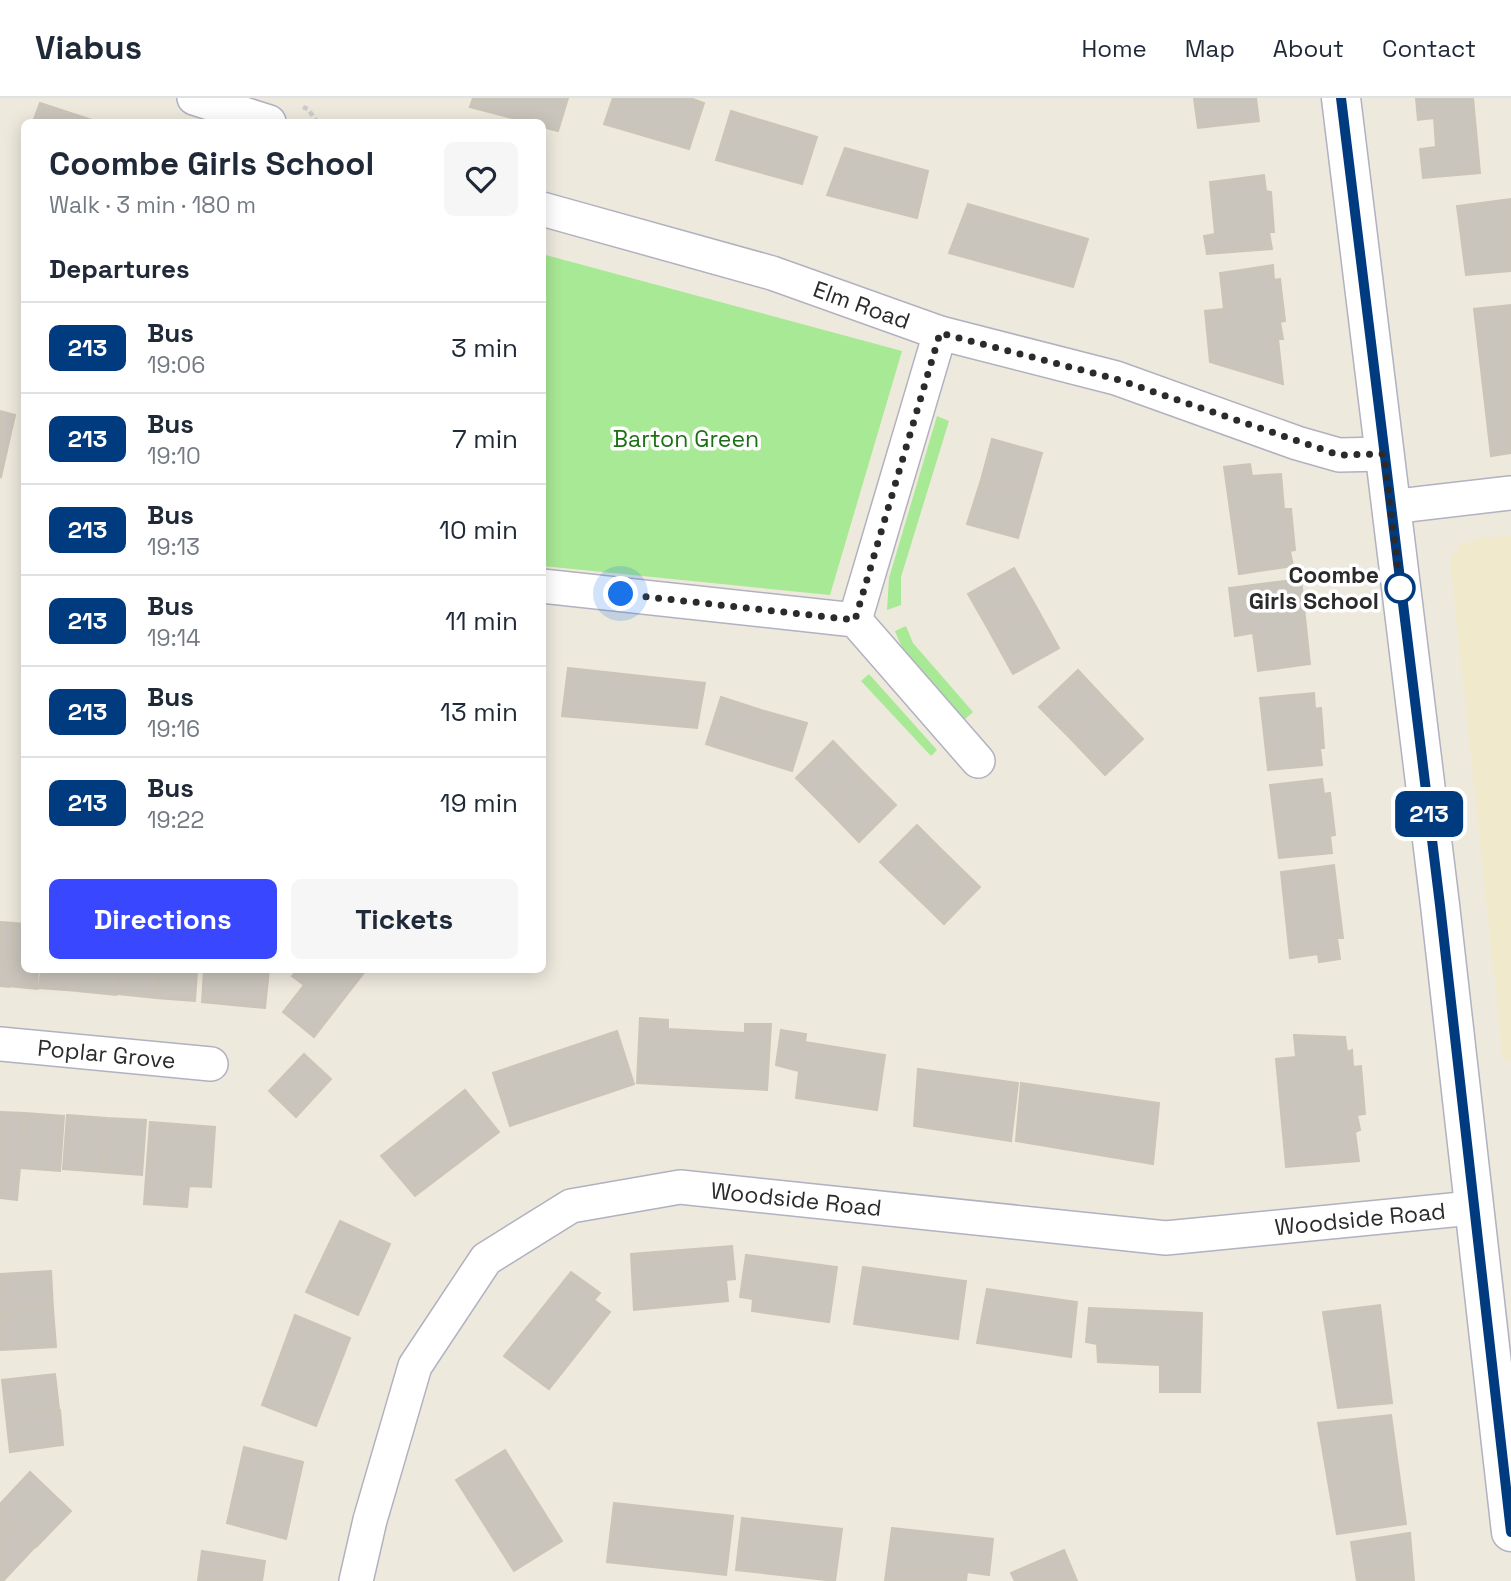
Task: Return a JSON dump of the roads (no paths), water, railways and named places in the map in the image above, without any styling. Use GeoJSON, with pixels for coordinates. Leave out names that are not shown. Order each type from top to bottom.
{"type":"FeatureCollection","features":[{"type":"Feature","properties":{"kind":"street"},"geometry":{"type":"LineString","coordinates":[[194,98],[260,119]]}},
{"type":"Feature","properties":{"kind":"street"},"geometry":{"type":"LineString","coordinates":[[1341,98],[1438,891],[1511,1532]]}},
{"type":"Feature","properties":{"kind":"street","name":"Elm Road"},"geometry":{"type":"LineString","coordinates":[[546,210],[772,273],[940,333],[1116,379],[1339,455],[1384,454]]}},
{"type":"Feature","properties":{"kind":"street"},"geometry":{"type":"LineString","coordinates":[[855,620],[940,333]]}},
{"type":"Feature","properties":{"kind":"street"},"geometry":{"type":"LineString","coordinates":[[1390,507],[1511,493]]}},
{"type":"Feature","properties":{"kind":"street"},"geometry":{"type":"LineString","coordinates":[[546,586],[855,620],[978,761]]}},
{"type":"Feature","properties":{"kind":"street","name":"Poplar Grove"},"geometry":{"type":"LineString","coordinates":[[0,1044],[211,1064]]}},
{"type":"Feature","properties":{"kind":"street","name":"Woodside Road"},"geometry":{"type":"LineString","coordinates":[[356,1581],[370,1520],[415,1366],[486,1259],[570,1206],[680,1187],[1166,1238],[1472,1208]]}},
{"type":"Feature","properties":{"kind":"place","name":"Coombe Girls School"},"geometry":{"type":"Point","coordinates":[1400,588]}},
{"type":"Feature","properties":{"kind":"park label","name":"Barton Green"},"geometry":{"type":"Point","coordinates":[686,439]}}]}
